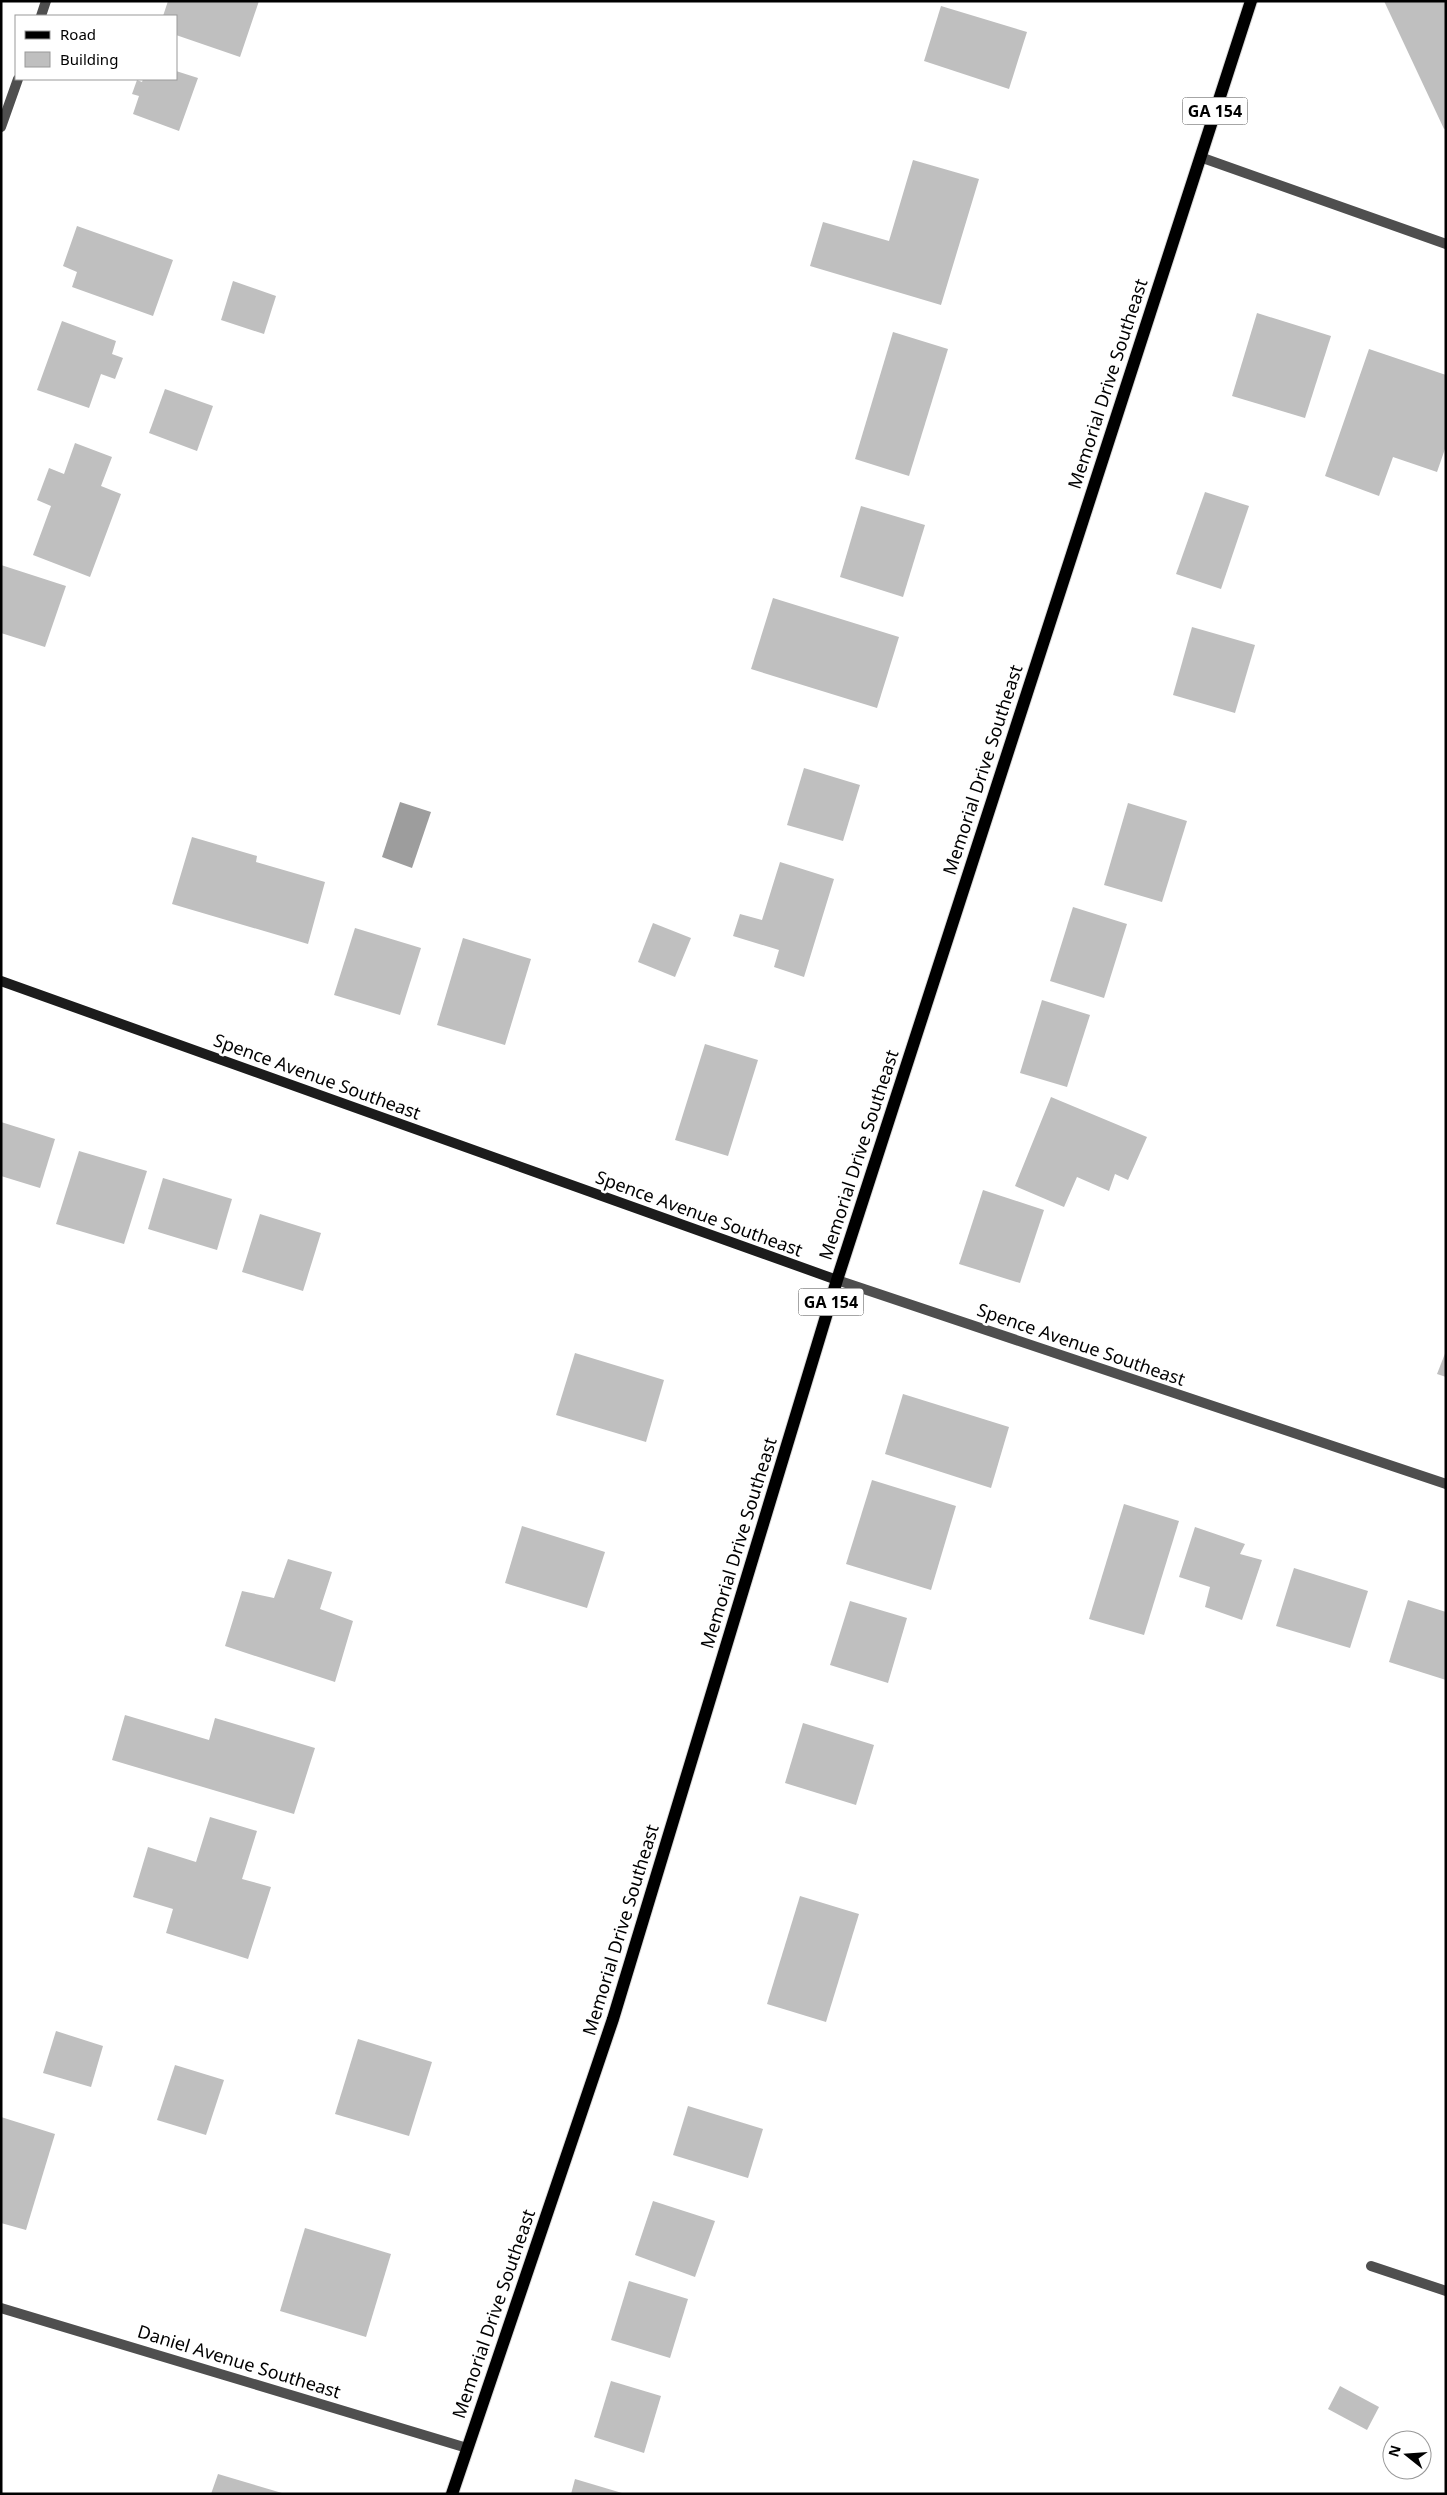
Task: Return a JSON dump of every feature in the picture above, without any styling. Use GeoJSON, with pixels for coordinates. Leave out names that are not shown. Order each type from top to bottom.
{"type":"FeatureCollection","features":[{"type":"Feature","properties":{"kind":"main road","name":"Memorial Drive Southeast"},"geometry":{"type":"LineString","coordinates":[[452,2494],[613,2019],[837,1280],[1251,1]]}},
{"type":"Feature","properties":{"kind":"street"},"geometry":{"type":"LineString","coordinates":[[41,15],[46,1]]}},
{"type":"Feature","properties":{"kind":"street"},"geometry":{"type":"LineString","coordinates":[[1,127],[18,80]]}},
{"type":"Feature","properties":{"kind":"street"},"geometry":{"type":"LineString","coordinates":[[1200,157],[1446,244]]}},
{"type":"Feature","properties":{"kind":"street","name":"Spence Avenue Southeast"},"geometry":{"type":"LineString","coordinates":[[1,981],[837,1280],[1446,1484]]}},
{"type":"Feature","properties":{"kind":"street"},"geometry":{"type":"LineString","coordinates":[[1370,2266],[1446,2291]]}},
{"type":"Feature","properties":{"kind":"street","name":"Daniel Avenue Southeast"},"geometry":{"type":"LineString","coordinates":[[1,2308],[467,2448]]}},
{"type":"Feature","properties":{"kind":"shaded area"},"geometry":{"type":"Polygon","coordinates":[[[400,802],[431,812],[412,868],[382,857],[400,802]]]}},
{"type":"Feature","properties":{"kind":"building"},"geometry":{"type":"Polygon","coordinates":[[[168,1],[259,1],[240,57],[178,36],[178,15],[163,15],[168,1]]]}},
{"type":"Feature","properties":{"kind":"building"},"geometry":{"type":"Polygon","coordinates":[[[1384,1],[1446,1],[1446,128],[1444,129],[1384,1]]]}},
{"type":"Feature","properties":{"kind":"building"},"geometry":{"type":"Polygon","coordinates":[[[941,6],[1027,32],[1009,89],[924,61],[941,6]]]}},
{"type":"Feature","properties":{"kind":"building"},"geometry":{"type":"Polygon","coordinates":[[[178,72],[198,78],[179,131],[133,114],[139,96],[132,94],[137,80],[142,82],[143,80],[178,80],[178,72]]]}},
{"type":"Feature","properties":{"kind":"building"},"geometry":{"type":"Polygon","coordinates":[[[913,160],[979,179],[941,305],[810,266],[823,222],[889,241],[913,160]]]}},
{"type":"Feature","properties":{"kind":"building"},"geometry":{"type":"Polygon","coordinates":[[[77,226],[173,260],[153,316],[72,287],[77,272],[63,266],[77,226]]]}},
{"type":"Feature","properties":{"kind":"building"},"geometry":{"type":"Polygon","coordinates":[[[233,281],[276,296],[264,334],[221,320],[233,281]]]}},
{"type":"Feature","properties":{"kind":"building"},"geometry":{"type":"Polygon","coordinates":[[[1257,313],[1331,336],[1305,418],[1232,396],[1257,313]]]}},
{"type":"Feature","properties":{"kind":"building"},"geometry":{"type":"Polygon","coordinates":[[[62,321],[116,341],[112,354],[123,358],[115,379],[101,374],[89,408],[37,390],[62,321]]]}},
{"type":"Feature","properties":{"kind":"building"},"geometry":{"type":"Polygon","coordinates":[[[893,332],[948,349],[909,476],[855,459],[893,332]]]}},
{"type":"Feature","properties":{"kind":"building"},"geometry":{"type":"Polygon","coordinates":[[[1369,349],[1446,375],[1446,446],[1437,472],[1393,457],[1379,496],[1325,476],[1369,349]]]}},
{"type":"Feature","properties":{"kind":"building"},"geometry":{"type":"Polygon","coordinates":[[[165,389],[213,406],[197,451],[149,433],[165,389]]]}},
{"type":"Feature","properties":{"kind":"building"},"geometry":{"type":"Polygon","coordinates":[[[75,443],[112,457],[101,486],[121,494],[90,577],[33,555],[51,506],[37,500],[49,468],[64,474],[75,443]]]}},
{"type":"Feature","properties":{"kind":"building"},"geometry":{"type":"Polygon","coordinates":[[[1205,492],[1249,506],[1221,589],[1176,574],[1205,492]]]}},
{"type":"Feature","properties":{"kind":"building"},"geometry":{"type":"Polygon","coordinates":[[[861,506],[925,525],[903,597],[840,577],[861,506]]]}},
{"type":"Feature","properties":{"kind":"building"},"geometry":{"type":"Polygon","coordinates":[[[1,565],[66,586],[45,647],[1,633],[1,565]]]}},
{"type":"Feature","properties":{"kind":"building"},"geometry":{"type":"Polygon","coordinates":[[[773,598],[899,637],[877,708],[751,669],[773,598]]]}},
{"type":"Feature","properties":{"kind":"building"},"geometry":{"type":"Polygon","coordinates":[[[1192,627],[1255,645],[1235,713],[1173,695],[1192,627]]]}},
{"type":"Feature","properties":{"kind":"building"},"geometry":{"type":"Polygon","coordinates":[[[804,768],[860,785],[843,841],[787,825],[804,768]]]}},
{"type":"Feature","properties":{"kind":"building"},"geometry":{"type":"Polygon","coordinates":[[[1128,803],[1187,821],[1162,902],[1104,885],[1128,803]]]}},
{"type":"Feature","properties":{"kind":"building"},"geometry":{"type":"Polygon","coordinates":[[[192,837],[257,856],[256,862],[325,882],[308,944],[172,904],[192,837]]]}},
{"type":"Feature","properties":{"kind":"building"},"geometry":{"type":"Polygon","coordinates":[[[780,862],[834,879],[804,977],[774,967],[779,950],[733,936],[740,914],[762,920],[780,862]]]}},
{"type":"Feature","properties":{"kind":"building"},"geometry":{"type":"Polygon","coordinates":[[[1073,907],[1127,924],[1104,998],[1050,981],[1073,907]]]}},
{"type":"Feature","properties":{"kind":"building"},"geometry":{"type":"Polygon","coordinates":[[[653,923],[691,938],[675,977],[638,962],[653,923]]]}},
{"type":"Feature","properties":{"kind":"building"},"geometry":{"type":"Polygon","coordinates":[[[355,928],[421,948],[400,1015],[334,995],[355,928]]]}},
{"type":"Feature","properties":{"kind":"building"},"geometry":{"type":"Polygon","coordinates":[[[463,938],[531,959],[505,1045],[437,1025],[463,938]]]}},
{"type":"Feature","properties":{"kind":"building"},"geometry":{"type":"Polygon","coordinates":[[[1042,1000],[1090,1015],[1067,1087],[1020,1073],[1042,1000]]]}},
{"type":"Feature","properties":{"kind":"building"},"geometry":{"type":"Polygon","coordinates":[[[705,1044],[758,1060],[728,1156],[675,1140],[705,1044]]]}},
{"type":"Feature","properties":{"kind":"building"},"geometry":{"type":"Polygon","coordinates":[[[1051,1097],[1147,1137],[1128,1180],[1115,1174],[1109,1191],[1077,1177],[1064,1207],[1015,1186],[1051,1097]]]}},
{"type":"Feature","properties":{"kind":"building"},"geometry":{"type":"Polygon","coordinates":[[[1,1122],[55,1139],[40,1188],[1,1176],[1,1122]]]}},
{"type":"Feature","properties":{"kind":"building"},"geometry":{"type":"Polygon","coordinates":[[[79,1151],[147,1171],[124,1244],[56,1224],[79,1151]]]}},
{"type":"Feature","properties":{"kind":"building"},"geometry":{"type":"Polygon","coordinates":[[[163,1178],[232,1199],[217,1250],[148,1229],[163,1178]]]}},
{"type":"Feature","properties":{"kind":"building"},"geometry":{"type":"Polygon","coordinates":[[[983,1190],[1044,1210],[1020,1283],[959,1264],[983,1190]]]}},
{"type":"Feature","properties":{"kind":"building"},"geometry":{"type":"Polygon","coordinates":[[[260,1214],[321,1233],[303,1291],[242,1272],[260,1214]]]}},
{"type":"Feature","properties":{"kind":"building"},"geometry":{"type":"Polygon","coordinates":[[[1446,1351],[1446,1377],[1437,1374],[1446,1351]]]}},
{"type":"Feature","properties":{"kind":"building"},"geometry":{"type":"Polygon","coordinates":[[[575,1353],[664,1380],[646,1442],[556,1415],[575,1353]]]}},
{"type":"Feature","properties":{"kind":"building"},"geometry":{"type":"Polygon","coordinates":[[[903,1394],[1009,1427],[991,1488],[885,1454],[903,1394]]]}},
{"type":"Feature","properties":{"kind":"building"},"geometry":{"type":"Polygon","coordinates":[[[872,1480],[956,1506],[931,1590],[846,1564],[872,1480]]]}},
{"type":"Feature","properties":{"kind":"building"},"geometry":{"type":"Polygon","coordinates":[[[1124,1504],[1179,1521],[1144,1635],[1089,1619],[1124,1504]]]}},
{"type":"Feature","properties":{"kind":"building"},"geometry":{"type":"Polygon","coordinates":[[[522,1526],[605,1552],[587,1608],[505,1583],[522,1526]]]}},
{"type":"Feature","properties":{"kind":"building"},"geometry":{"type":"Polygon","coordinates":[[[1195,1527],[1245,1544],[1240,1554],[1262,1560],[1242,1620],[1205,1607],[1210,1587],[1179,1577],[1195,1527]]]}},
{"type":"Feature","properties":{"kind":"building"},"geometry":{"type":"Polygon","coordinates":[[[288,1559],[332,1572],[320,1609],[353,1621],[335,1682],[225,1646],[242,1591],[274,1598],[288,1559]]]}},
{"type":"Feature","properties":{"kind":"building"},"geometry":{"type":"Polygon","coordinates":[[[1294,1568],[1368,1591],[1350,1648],[1276,1626],[1294,1568]]]}},
{"type":"Feature","properties":{"kind":"building"},"geometry":{"type":"Polygon","coordinates":[[[1408,1600],[1446,1612],[1446,1680],[1389,1662],[1408,1600]]]}},
{"type":"Feature","properties":{"kind":"building"},"geometry":{"type":"Polygon","coordinates":[[[850,1601],[907,1618],[888,1683],[830,1665],[850,1601]]]}},
{"type":"Feature","properties":{"kind":"building"},"geometry":{"type":"Polygon","coordinates":[[[125,1715],[209,1740],[215,1718],[315,1748],[294,1814],[112,1760],[125,1715]]]}},
{"type":"Feature","properties":{"kind":"building"},"geometry":{"type":"Polygon","coordinates":[[[803,1723],[874,1745],[856,1805],[785,1783],[803,1723]]]}},
{"type":"Feature","properties":{"kind":"building"},"geometry":{"type":"Polygon","coordinates":[[[210,1817],[257,1831],[242,1879],[271,1887],[248,1959],[166,1933],[173,1909],[133,1897],[148,1847],[196,1862],[210,1817]]]}},
{"type":"Feature","properties":{"kind":"building"},"geometry":{"type":"Polygon","coordinates":[[[800,1896],[859,1914],[826,2022],[767,2004],[800,1896]]]}},
{"type":"Feature","properties":{"kind":"building"},"geometry":{"type":"Polygon","coordinates":[[[56,2031],[103,2046],[91,2087],[43,2073],[56,2031]]]}},
{"type":"Feature","properties":{"kind":"building"},"geometry":{"type":"Polygon","coordinates":[[[358,2039],[432,2062],[409,2136],[335,2114],[358,2039]]]}},
{"type":"Feature","properties":{"kind":"building"},"geometry":{"type":"Polygon","coordinates":[[[175,2065],[224,2080],[206,2135],[157,2120],[175,2065]]]}},
{"type":"Feature","properties":{"kind":"building"},"geometry":{"type":"Polygon","coordinates":[[[688,2106],[763,2129],[748,2178],[673,2155],[688,2106]]]}},
{"type":"Feature","properties":{"kind":"building"},"geometry":{"type":"Polygon","coordinates":[[[1,2117],[55,2134],[26,2230],[1,2223],[1,2117]]]}},
{"type":"Feature","properties":{"kind":"building"},"geometry":{"type":"Polygon","coordinates":[[[653,2201],[715,2221],[695,2277],[635,2255],[653,2201]]]}},
{"type":"Feature","properties":{"kind":"building"},"geometry":{"type":"Polygon","coordinates":[[[305,2228],[391,2254],[366,2337],[280,2311],[305,2228]]]}},
{"type":"Feature","properties":{"kind":"building"},"geometry":{"type":"Polygon","coordinates":[[[629,2281],[688,2299],[670,2358],[611,2340],[629,2281]]]}},
{"type":"Feature","properties":{"kind":"building"},"geometry":{"type":"Polygon","coordinates":[[[611,2381],[661,2396],[644,2453],[594,2437],[611,2381]]]}},
{"type":"Feature","properties":{"kind":"building"},"geometry":{"type":"Polygon","coordinates":[[[1340,2386],[1379,2407],[1367,2430],[1328,2409],[1340,2386]]]}},
{"type":"Feature","properties":{"kind":"building"},"geometry":{"type":"Polygon","coordinates":[[[218,2474],[282,2493],[282,2494],[211,2494],[218,2474]]]}},
{"type":"Feature","properties":{"kind":"building"},"geometry":{"type":"Polygon","coordinates":[[[575,2479],[622,2493],[622,2494],[571,2494],[575,2479]]]}}]}
